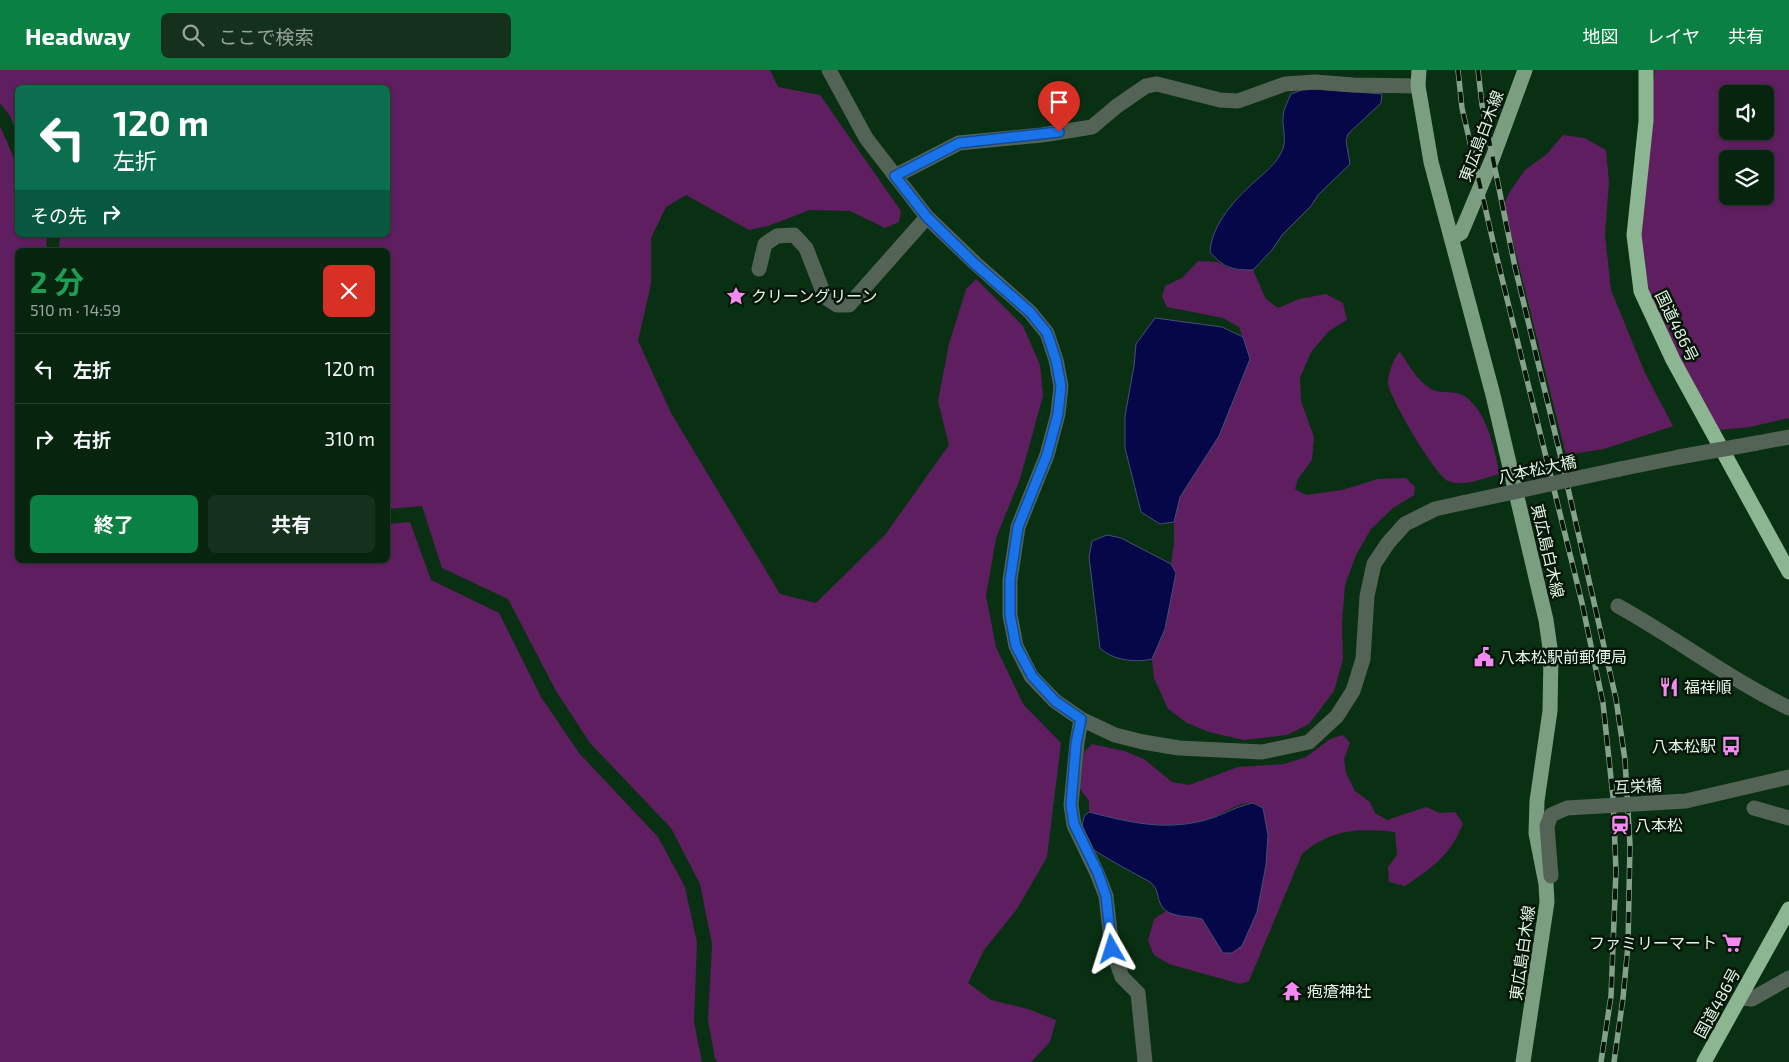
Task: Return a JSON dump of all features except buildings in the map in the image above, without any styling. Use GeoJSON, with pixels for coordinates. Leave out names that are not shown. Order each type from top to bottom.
{"type":"FeatureCollection","features":[{"type":"Feature","properties":{"kind":"highway","name":"国道486号"},"geometry":{"type":"LineString","coordinates":[[1646,70],[1646,121],[1634,235],[1641,291],[1673,360],[1786,555],[1789,572]]}},
{"type":"Feature","properties":{"kind":"highway","name":"国道486号"},"geometry":{"type":"LineString","coordinates":[[1704,1062],[1789,909]]}},
{"type":"Feature","properties":{"kind":"main road"},"geometry":{"type":"LineString","coordinates":[[1419,70],[1418,86],[1432,162],[1452,238]]}},
{"type":"Feature","properties":{"kind":"main road","name":"東広島白木線"},"geometry":{"type":"LineString","coordinates":[[1523,1062],[1549,880],[1536,834],[1537,801],[1550,711],[1551,655],[1546,620],[1493,395],[1452,238],[1461,233],[1493,157],[1525,70]]}},
{"type":"Feature","properties":{"kind":"street","name":"八本松大橋"},"geometry":{"type":"LineString","coordinates":[[829,70],[866,138],[927,217],[974,263],[1030,312],[1047,333],[1056,360],[1061,386],[1058,414],[1047,455],[1018,527],[1010,580],[1010,615],[1016,646],[1032,676],[1055,701],[1081,719],[1115,735],[1179,748],[1262,752],[1309,742],[1337,716],[1353,691],[1362,659],[1367,596],[1374,564],[1388,543],[1405,524],[1435,509],[1620,469],[1789,437]]}},
{"type":"Feature","properties":{"kind":"street"},"geometry":{"type":"LineString","coordinates":[[895,176],[959,143],[1042,135],[1092,127],[1159,77],[1220,100],[1238,101],[1285,84],[1315,82],[1353,86],[1418,86]]}},
{"type":"Feature","properties":{"kind":"street"},"geometry":{"type":"LineString","coordinates":[[759,268],[765,244],[776,236],[794,235],[806,248],[825,297],[837,306],[849,305],[927,217]]}},
{"type":"Feature","properties":{"kind":"street"},"geometry":{"type":"LineString","coordinates":[[1618,606],[1651,624],[1755,690],[1789,708]]}},
{"type":"Feature","properties":{"kind":"street"},"geometry":{"type":"LineString","coordinates":[[1081,719],[1076,744],[1071,805],[1074,824],[1098,873],[1106,896],[1112,949],[1122,977],[1138,993],[1145,1062]]}},
{"type":"Feature","properties":{"kind":"street","name":"互栄橋"},"geometry":{"type":"LineString","coordinates":[[1549,880],[1547,826],[1551,815],[1567,808],[1686,801],[1789,777]]}},
{"type":"Feature","properties":{"kind":"street"},"geometry":{"type":"LineString","coordinates":[[1754,808],[1789,818]]}},
{"type":"Feature","properties":{"kind":"street"},"geometry":{"type":"LineString","coordinates":[[1740,998],[1752,998],[1789,978]]}},
{"type":"Feature","properties":{"kind":"shaded area"},"geometry":{"type":"Polygon","coordinates":[[[0,70],[770,70],[778,87],[820,95],[901,211],[899,222],[885,228],[850,211],[810,210],[768,226],[749,230],[686,195],[666,207],[651,238],[651,284],[638,341],[671,413],[780,594],[816,603],[885,535],[949,445],[938,401],[949,344],[966,289],[976,279],[1023,326],[1040,365],[1043,396],[1020,479],[996,538],[986,596],[996,647],[1023,704],[1061,743],[1047,857],[1017,909],[984,950],[968,983],[991,1000],[1028,1009],[1056,1020],[1050,1042],[1031,1062],[718,1062],[715,1059],[708,1020],[712,944],[700,884],[671,828],[590,743],[556,691],[508,599],[442,568],[422,506],[390,509],[390,248],[59,248],[60,237],[390,237],[390,85],[15,85],[15,128],[10,116],[0,103],[0,70]]]}},
{"type":"Feature","properties":{"kind":"shaded area"},"geometry":{"type":"Polygon","coordinates":[[[1655,70],[1789,70],[1789,418],[1750,427],[1719,430],[1677,355],[1652,303],[1645,272],[1640,235],[1655,70]]]}},
{"type":"Feature","properties":{"kind":"shaded area"},"geometry":{"type":"Polygon","coordinates":[[[1317,89],[1382,94],[1381,103],[1348,134],[1346,141],[1350,164],[1318,195],[1311,206],[1283,234],[1272,250],[1253,270],[1234,269],[1224,265],[1210,252],[1211,243],[1218,225],[1242,193],[1271,167],[1281,153],[1284,139],[1283,116],[1291,94],[1302,90],[1317,89]]]}},
{"type":"Feature","properties":{"kind":"shaded area"},"geometry":{"type":"Polygon","coordinates":[[[0,126],[15,160],[15,237],[47,237],[46,248],[15,248],[15,563],[390,563],[390,524],[410,522],[431,580],[499,613],[541,697],[579,753],[658,837],[685,887],[697,943],[694,1022],[702,1062],[0,1062],[0,126]]]}},
{"type":"Feature","properties":{"kind":"shaded area"},"geometry":{"type":"Polygon","coordinates":[[[1563,135],[1585,138],[1606,150],[1609,182],[1605,234],[1611,290],[1645,373],[1673,426],[1604,449],[1566,455],[1504,205],[1509,193],[1525,170],[1547,154],[1563,135]]]}},
{"type":"Feature","properties":{"kind":"shaded area"},"geometry":{"type":"Polygon","coordinates":[[[1198,261],[1218,262],[1226,267],[1238,270],[1253,270],[1266,299],[1278,308],[1299,299],[1326,294],[1343,303],[1347,320],[1329,331],[1311,352],[1300,378],[1301,401],[1314,437],[1312,460],[1298,479],[1295,489],[1306,495],[1342,490],[1378,479],[1406,478],[1415,487],[1414,495],[1393,508],[1371,529],[1356,555],[1345,585],[1342,623],[1343,659],[1334,691],[1309,724],[1287,735],[1244,740],[1209,732],[1187,723],[1168,709],[1154,678],[1152,659],[1165,629],[1176,573],[1171,564],[1174,522],[1180,497],[1219,436],[1250,359],[1239,327],[1223,318],[1167,307],[1162,297],[1165,286],[1182,278],[1198,261]]]}},
{"type":"Feature","properties":{"kind":"shaded area"},"geometry":{"type":"Polygon","coordinates":[[[1155,318],[1222,327],[1243,337],[1250,359],[1219,436],[1180,497],[1174,522],[1160,524],[1141,512],[1125,448],[1125,416],[1136,344],[1155,318]]]}},
{"type":"Feature","properties":{"kind":"shaded area"},"geometry":{"type":"Polygon","coordinates":[[[1400,352],[1415,374],[1430,388],[1436,391],[1463,395],[1474,405],[1489,432],[1500,474],[1460,483],[1448,481],[1442,476],[1414,435],[1390,391],[1389,376],[1394,361],[1400,352]]]}},
{"type":"Feature","properties":{"kind":"shaded area"},"geometry":{"type":"Polygon","coordinates":[[[1107,535],[1121,538],[1171,564],[1176,573],[1165,629],[1152,659],[1124,660],[1100,648],[1089,557],[1092,541],[1107,535]]]}},
{"type":"Feature","properties":{"kind":"shaded area"},"geometry":{"type":"Polygon","coordinates":[[[1343,735],[1350,743],[1344,759],[1346,773],[1355,791],[1370,802],[1375,813],[1387,820],[1426,807],[1440,813],[1455,812],[1463,823],[1453,844],[1440,860],[1405,886],[1389,882],[1388,867],[1397,855],[1395,832],[1369,830],[1334,835],[1323,839],[1302,854],[1249,981],[1240,984],[1169,964],[1154,955],[1148,941],[1154,919],[1166,911],[1202,919],[1223,953],[1257,912],[1266,865],[1268,835],[1263,808],[1254,803],[1248,803],[1198,822],[1167,825],[1120,820],[1089,812],[1089,801],[1080,789],[1084,752],[1092,744],[1124,751],[1144,759],[1172,782],[1189,785],[1238,767],[1284,764],[1306,757],[1330,739],[1343,735]]]}},
{"type":"Feature","properties":{"kind":"shaded area"},"geometry":{"type":"Polygon","coordinates":[[[1253,803],[1263,808],[1268,835],[1266,865],[1257,912],[1242,946],[1232,953],[1223,953],[1202,919],[1178,916],[1168,912],[1160,903],[1156,890],[1150,882],[1090,847],[1082,834],[1085,815],[1089,812],[1120,820],[1150,824],[1181,825],[1212,818],[1253,803]]]}},
{"type":"Feature","properties":{"kind":"railway"},"geometry":{"type":"LineString","coordinates":[[1458,70],[1462,108],[1582,603],[1603,703],[1613,797],[1616,871],[1611,996],[1601,1062]]}},
{"type":"Feature","properties":{"kind":"railway"},"geometry":{"type":"LineString","coordinates":[[1478,70],[1482,105],[1515,267],[1616,699],[1625,760],[1630,845],[1628,945],[1614,1062]]}},
{"type":"Feature","properties":{"kind":"place","name":"クリーングリーン"},"geometry":{"type":"Point","coordinates":[736,296]}},
{"type":"Feature","properties":{"kind":"place","name":"八本松駅前郵便局"},"geometry":{"type":"Point","coordinates":[1484,657]}},
{"type":"Feature","properties":{"kind":"place","name":"福祥順"},"geometry":{"type":"Point","coordinates":[1669,687]}},
{"type":"Feature","properties":{"kind":"place","name":"八本松駅"},"geometry":{"type":"Point","coordinates":[1731,746]}},
{"type":"Feature","properties":{"kind":"place","name":"八本松"},"geometry":{"type":"Point","coordinates":[1620,825]}},
{"type":"Feature","properties":{"kind":"place","name":"ファミリーマート"},"geometry":{"type":"Point","coordinates":[1732,943]}},
{"type":"Feature","properties":{"kind":"place","name":"疱瘡神社"},"geometry":{"type":"Point","coordinates":[1292,991]}},
{"type":"Feature","properties":{"kind":"route"},"geometry":{"type":"LineString","coordinates":[[1059,132],[959,143],[895,176],[927,217],[974,263],[1030,312],[1047,333],[1056,360],[1061,386],[1058,414],[1047,455],[1018,527],[1010,580],[1010,615],[1016,646],[1032,676],[1055,701],[1081,719],[1076,744],[1071,805],[1074,824],[1098,873],[1106,896],[1112,949]]}}]}
